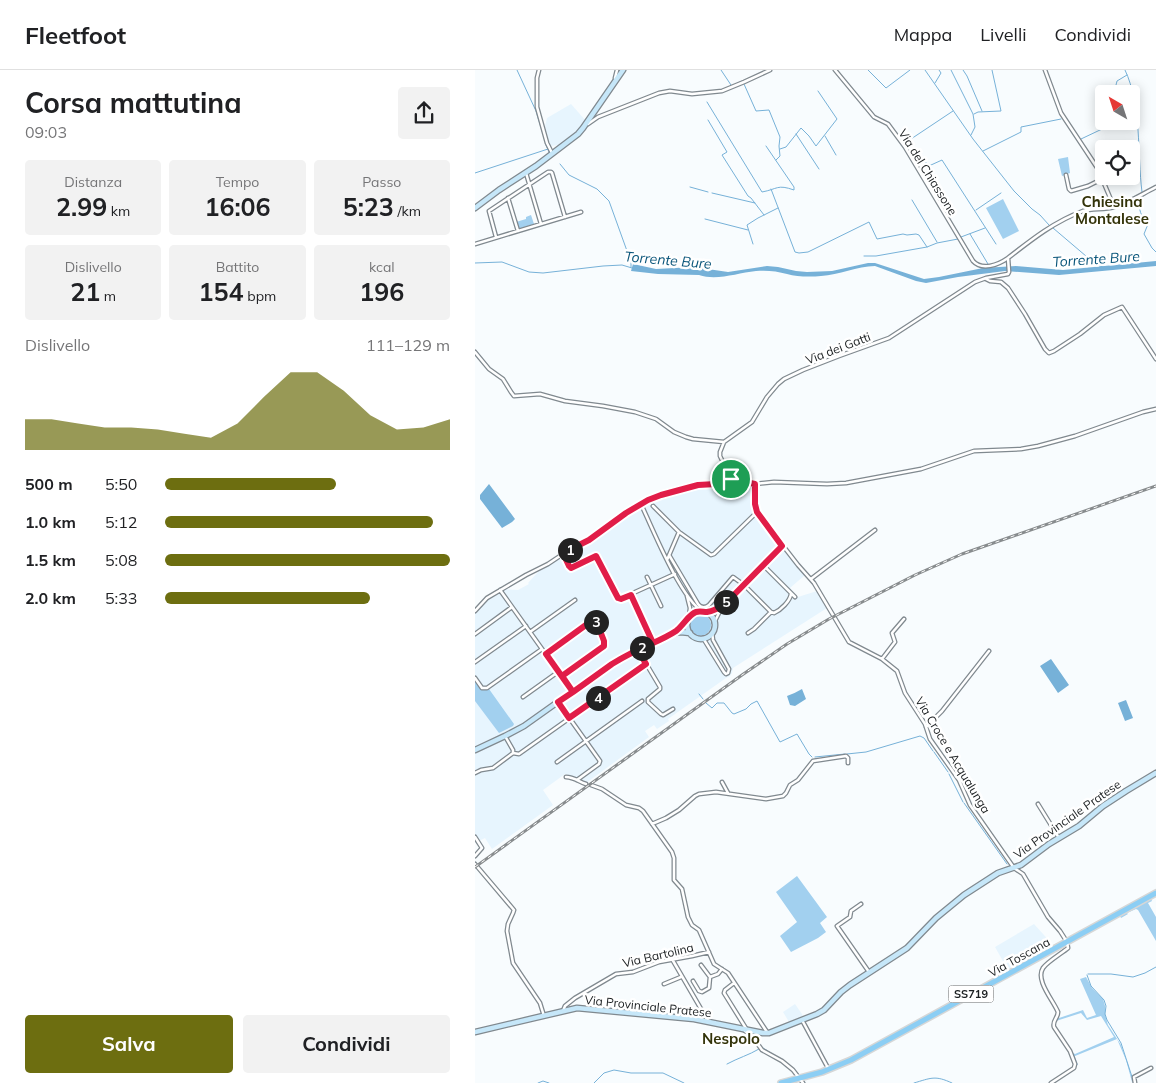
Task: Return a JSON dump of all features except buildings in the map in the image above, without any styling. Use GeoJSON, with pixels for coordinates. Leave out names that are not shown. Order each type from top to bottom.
{"type":"FeatureCollection","features":[{"type":"Feature","properties":{"kind":"main road","name":"Via Toscana"},"geometry":{"type":"LineString","coordinates":[[781,1083],[802,1081],[855,1058],[1156,893]]}},
{"type":"Feature","properties":{"kind":"street"},"geometry":{"type":"LineString","coordinates":[[539,70],[537,78],[537,107],[547,143],[552,153]]}},
{"type":"Feature","properties":{"kind":"street"},"geometry":{"type":"LineString","coordinates":[[615,83],[617,70]]}},
{"type":"Feature","properties":{"kind":"street"},"geometry":{"type":"LineString","coordinates":[[475,208],[574,137],[585,125],[623,70]]}},
{"type":"Feature","properties":{"kind":"street"},"geometry":{"type":"LineString","coordinates":[[585,125],[598,117],[659,92],[670,91],[692,94],[722,91],[769,70]]}},
{"type":"Feature","properties":{"kind":"street","name":"Via del Chiassone"},"geometry":{"type":"LineString","coordinates":[[835,70],[874,117],[887,124],[905,147],[976,265],[997,265],[1008,258]]}},
{"type":"Feature","properties":{"kind":"street"},"geometry":{"type":"LineString","coordinates":[[1045,70],[1061,113],[1095,165]]}},
{"type":"Feature","properties":{"kind":"street"},"geometry":{"type":"LineString","coordinates":[[525,172],[541,224]]}},
{"type":"Feature","properties":{"kind":"street"},"geometry":{"type":"LineString","coordinates":[[496,238],[489,212],[547,172],[552,173],[565,217]]}},
{"type":"Feature","properties":{"kind":"street"},"geometry":{"type":"LineString","coordinates":[[1066,175],[1071,191],[1095,182]]}},
{"type":"Feature","properties":{"kind":"street"},"geometry":{"type":"LineString","coordinates":[[1105,185],[1114,207]]}},
{"type":"Feature","properties":{"kind":"street"},"geometry":{"type":"LineString","coordinates":[[1008,258],[1053,225],[1084,211],[1114,207],[1156,187]]}},
{"type":"Feature","properties":{"kind":"street"},"geometry":{"type":"LineString","coordinates":[[508,198],[518,231]]}},
{"type":"Feature","properties":{"kind":"street"},"geometry":{"type":"LineString","coordinates":[[475,244],[581,212]]}},
{"type":"Feature","properties":{"kind":"street","name":"Via dei Gatti"},"geometry":{"type":"LineString","coordinates":[[724,442],[751,422],[767,397],[785,379],[803,370],[889,338],[975,282],[1007,274],[1009,272],[1008,258]]}},
{"type":"Feature","properties":{"kind":"street"},"geometry":{"type":"LineString","coordinates":[[986,278],[990,281],[1001,282],[1007,286],[1049,353],[1081,334],[1104,315],[1123,307],[1156,359]]}},
{"type":"Feature","properties":{"kind":"street"},"geometry":{"type":"LineString","coordinates":[[475,352],[489,369],[503,379],[514,396],[540,394],[565,401],[635,412],[656,419],[674,432],[686,437],[724,442],[720,456],[731,479]]}},
{"type":"Feature","properties":{"kind":"street"},"geometry":{"type":"LineString","coordinates":[[475,611],[485,600],[500,590],[589,540],[641,504],[663,494],[698,485],[716,484],[731,479],[755,484],[774,482],[839,484],[909,472],[974,452],[1038,446],[1075,436],[1143,412],[1156,410]]}},
{"type":"Feature","properties":{"kind":"street"},"geometry":{"type":"LineString","coordinates":[[653,506],[679,532],[707,554],[712,555],[757,512],[755,484]]}},
{"type":"Feature","properties":{"kind":"street"},"geometry":{"type":"LineString","coordinates":[[641,504],[667,560],[687,594],[694,605],[711,616],[714,623]]}},
{"type":"Feature","properties":{"kind":"street","name":"Via Croce e Acqualunga"},"geometry":{"type":"LineString","coordinates":[[757,512],[782,546],[814,583],[849,642],[882,659],[897,671],[905,692],[923,720],[930,739],[959,780],[970,805],[1014,868],[1023,874],[1048,917],[1067,942]]}},
{"type":"Feature","properties":{"kind":"street"},"geometry":{"type":"LineString","coordinates":[[811,579],[875,530]]}},
{"type":"Feature","properties":{"kind":"street"},"geometry":{"type":"LineString","coordinates":[[667,560],[679,532]]}},
{"type":"Feature","properties":{"kind":"street"},"geometry":{"type":"LineString","coordinates":[[475,750],[524,726],[612,664],[671,634],[682,626],[694,613],[716,610],[725,604],[782,546]]}},
{"type":"Feature","properties":{"kind":"street"},"geometry":{"type":"LineString","coordinates":[[563,553],[571,568],[596,556],[618,598],[621,599],[675,574]]}},
{"type":"Feature","properties":{"kind":"street"},"geometry":{"type":"LineString","coordinates":[[669,555],[701,606],[709,605],[733,577],[744,585],[771,612]]}},
{"type":"Feature","properties":{"kind":"street"},"geometry":{"type":"LineString","coordinates":[[763,566],[795,597]]}},
{"type":"Feature","properties":{"kind":"street"},"geometry":{"type":"LineString","coordinates":[[647,577],[661,606]]}},
{"type":"Feature","properties":{"kind":"street"},"geometry":{"type":"LineString","coordinates":[[500,590],[573,692]]}},
{"type":"Feature","properties":{"kind":"street"},"geometry":{"type":"LineString","coordinates":[[687,594],[690,606],[687,625],[690,633],[695,638],[703,638],[712,632],[714,623],[725,604]]}},
{"type":"Feature","properties":{"kind":"street"},"geometry":{"type":"LineString","coordinates":[[748,633],[771,612],[778,611],[790,599],[791,594]]}},
{"type":"Feature","properties":{"kind":"street"},"geometry":{"type":"LineString","coordinates":[[631,595],[653,643]]}},
{"type":"Feature","properties":{"kind":"street"},"geometry":{"type":"LineString","coordinates":[[530,632],[575,600]]}},
{"type":"Feature","properties":{"kind":"street"},"geometry":{"type":"LineString","coordinates":[[475,634],[512,607]]}},
{"type":"Feature","properties":{"kind":"street"},"geometry":{"type":"LineString","coordinates":[[882,659],[895,642],[892,633],[904,619]]}},
{"type":"Feature","properties":{"kind":"street"},"geometry":{"type":"LineString","coordinates":[[546,654],[587,624],[593,621],[597,623],[604,646],[562,676]]}},
{"type":"Feature","properties":{"kind":"street"},"geometry":{"type":"LineString","coordinates":[[475,662],[526,626]]}},
{"type":"Feature","properties":{"kind":"street"},"geometry":{"type":"LineString","coordinates":[[703,638],[724,672],[728,673],[730,671],[729,668],[714,641],[712,632]]}},
{"type":"Feature","properties":{"kind":"street"},"geometry":{"type":"LineString","coordinates":[[671,634],[690,633]]}},
{"type":"Feature","properties":{"kind":"street"},"geometry":{"type":"LineString","coordinates":[[475,678],[482,688],[487,688],[542,649]]}},
{"type":"Feature","properties":{"kind":"street"},"geometry":{"type":"LineString","coordinates":[[638,650],[661,688],[647,701],[663,715],[673,709]]}},
{"type":"Feature","properties":{"kind":"street"},"geometry":{"type":"LineString","coordinates":[[926,727],[942,711],[989,651]]}},
{"type":"Feature","properties":{"kind":"street"},"geometry":{"type":"LineString","coordinates":[[475,773],[493,768],[513,753],[519,754],[646,664]]}},
{"type":"Feature","properties":{"kind":"street"},"geometry":{"type":"LineString","coordinates":[[523,697],[558,672]]}},
{"type":"Feature","properties":{"kind":"street"},"geometry":{"type":"LineString","coordinates":[[558,702],[599,761],[599,763],[577,780]]}},
{"type":"Feature","properties":{"kind":"street"},"geometry":{"type":"LineString","coordinates":[[557,762],[642,702]]}},
{"type":"Feature","properties":{"kind":"street"},"geometry":{"type":"LineString","coordinates":[[505,736],[513,753]]}},
{"type":"Feature","properties":{"kind":"street"},"geometry":{"type":"LineString","coordinates":[[652,824],[679,810],[697,794],[729,793],[763,799],[780,796],[786,793],[790,785],[798,780],[813,761],[846,756],[848,763]]}},
{"type":"Feature","properties":{"kind":"street","name":"Via Provinciale Pratese"},"geometry":{"type":"LineString","coordinates":[[475,1032],[563,1010],[579,1008],[681,1017],[767,1034],[824,1010],[841,992],[907,948],[935,918],[964,894],[998,873],[1021,865],[1039,850],[1079,826],[1133,785],[1156,773]]}},
{"type":"Feature","properties":{"kind":"street"},"geometry":{"type":"LineString","coordinates":[[566,777],[586,784]]}},
{"type":"Feature","properties":{"kind":"street"},"geometry":{"type":"LineString","coordinates":[[722,782],[729,793]]}},
{"type":"Feature","properties":{"kind":"street"},"geometry":{"type":"LineString","coordinates":[[591,785],[603,789],[625,805],[641,809],[672,852],[675,882],[682,889],[688,918],[699,930],[714,964],[727,972],[767,1034]]}},
{"type":"Feature","properties":{"kind":"street"},"geometry":{"type":"LineString","coordinates":[[1038,804],[1059,838]]}},
{"type":"Feature","properties":{"kind":"street"},"geometry":{"type":"LineString","coordinates":[[475,836],[482,848],[475,856]]}},
{"type":"Feature","properties":{"kind":"street"},"geometry":{"type":"LineString","coordinates":[[475,864],[513,910],[507,931],[513,963],[540,1003],[544,1016]]}},
{"type":"Feature","properties":{"kind":"street"},"geometry":{"type":"LineString","coordinates":[[861,904],[851,911],[849,918],[837,926],[869,972]]}},
{"type":"Feature","properties":{"kind":"street"},"geometry":{"type":"LineString","coordinates":[[1051,1083],[1073,1068],[1075,1064],[1070,1051],[1054,1027],[1053,1023],[1057,1017],[1057,1012],[1042,982],[1041,976],[1044,967],[1068,948],[1067,942]]}},
{"type":"Feature","properties":{"kind":"street","name":"Via Bartolina"},"geometry":{"type":"LineString","coordinates":[[563,1010],[575,998],[616,974],[633,972],[659,962],[709,952]]}},
{"type":"Feature","properties":{"kind":"street"},"geometry":{"type":"LineString","coordinates":[[672,959],[708,1022]]}},
{"type":"Feature","properties":{"kind":"street"},"geometry":{"type":"LineString","coordinates":[[693,981],[698,990],[702,992],[709,988],[710,977],[701,965]]}},
{"type":"Feature","properties":{"kind":"street"},"geometry":{"type":"LineString","coordinates":[[710,977],[722,969]]}},
{"type":"Feature","properties":{"kind":"street"},"geometry":{"type":"LineString","coordinates":[[664,984],[682,977]]}},
{"type":"Feature","properties":{"kind":"street"},"geometry":{"type":"LineString","coordinates":[[734,983],[724,993],[746,1030],[753,1036],[762,1050],[786,1064],[802,1081]]}},
{"type":"Feature","properties":{"kind":"street"},"geometry":{"type":"LineString","coordinates":[[802,1019],[829,1070]]}},
{"type":"Feature","properties":{"kind":"street"},"geometry":{"type":"LineString","coordinates":[[822,1072],[826,1063]]}},
{"type":"Feature","properties":{"kind":"street"},"geometry":{"type":"LineString","coordinates":[[1135,1083],[1134,1077],[1151,1068]]}},
{"type":"Feature","properties":{"kind":"shaded area"},"geometry":{"type":"Polygon","coordinates":[[[571,104],[586,121],[559,145],[550,146],[545,126],[547,118],[571,104]]]}},
{"type":"Feature","properties":{"kind":"shaded area"},"geometry":{"type":"Polygon","coordinates":[[[1068,157],[1070,173],[1062,176],[1058,159],[1068,157]]]}},
{"type":"Feature","properties":{"kind":"shaded area"},"geometry":{"type":"Polygon","coordinates":[[[1003,199],[1019,231],[1003,239],[986,208],[1003,199]]]}},
{"type":"Feature","properties":{"kind":"shaded area"},"geometry":{"type":"Polygon","coordinates":[[[531,215],[534,224],[519,229],[516,222],[526,219],[526,217],[531,215]]]}},
{"type":"Feature","properties":{"kind":"shaded area"},"geometry":{"type":"Polygon","coordinates":[[[1156,261],[1156,266],[1059,275],[1005,271],[926,283],[875,266],[813,277],[768,271],[706,277],[631,271],[633,264],[656,269],[694,267],[728,272],[767,266],[807,272],[832,271],[875,263],[924,279],[983,268],[1016,266],[1063,270],[1156,261]]]}},
{"type":"Feature","properties":{"kind":"shaded area"},"geometry":{"type":"Polygon","coordinates":[[[735,480],[752,487],[755,508],[760,521],[805,575],[790,588],[798,597],[817,591],[827,608],[733,668],[730,676],[668,719],[669,721],[657,729],[654,725],[645,731],[649,737],[586,783],[565,774],[543,790],[553,805],[492,849],[485,838],[475,843],[475,609],[487,596],[500,589],[518,590],[529,584],[539,571],[586,544],[624,516],[652,500],[700,485],[716,486],[735,480]]]}},
{"type":"Feature","properties":{"kind":"shaded area"},"geometry":{"type":"Polygon","coordinates":[[[489,484],[515,519],[502,528],[480,499],[480,495],[489,484]]]}},
{"type":"Feature","properties":{"kind":"shaded area"},"geometry":{"type":"Polygon","coordinates":[[[739,585],[721,605],[711,609],[706,609],[710,608],[724,593],[728,596],[739,585]]]}},
{"type":"Feature","properties":{"kind":"shaded area"},"geometry":{"type":"Polygon","coordinates":[[[696,614],[704,614],[711,621],[711,629],[704,636],[696,636],[689,629],[689,621],[696,614]]]}},
{"type":"Feature","properties":{"kind":"shaded area"},"geometry":{"type":"Polygon","coordinates":[[[1051,659],[1069,685],[1058,693],[1040,666],[1051,659]]]}},
{"type":"Feature","properties":{"kind":"shaded area"},"geometry":{"type":"Polygon","coordinates":[[[475,680],[482,690],[489,689],[514,724],[513,726],[499,733],[475,701],[475,680]]]}},
{"type":"Feature","properties":{"kind":"shaded area"},"geometry":{"type":"Polygon","coordinates":[[[802,689],[806,699],[795,706],[790,705],[787,696],[802,689]]]}},
{"type":"Feature","properties":{"kind":"shaded area"},"geometry":{"type":"Polygon","coordinates":[[[1126,700],[1133,718],[1125,721],[1118,703],[1126,700]]]}},
{"type":"Feature","properties":{"kind":"shaded area"},"geometry":{"type":"Polygon","coordinates":[[[797,876],[827,917],[820,923],[826,932],[791,952],[780,936],[797,922],[776,892],[797,876]]]}},
{"type":"Feature","properties":{"kind":"shaded area"},"geometry":{"type":"Polygon","coordinates":[[[1149,899],[1152,901],[1148,903],[1156,917],[1156,941],[1138,910],[1127,913],[1121,918],[1120,916],[1149,899]]]}},
{"type":"Feature","properties":{"kind":"shaded area"},"geometry":{"type":"Polygon","coordinates":[[[1034,924],[1053,945],[1008,970],[995,947],[1034,924]]]}},
{"type":"Feature","properties":{"kind":"shaded area"},"geometry":{"type":"Polygon","coordinates":[[[1086,977],[1092,988],[1103,999],[1108,1025],[1121,1045],[1133,1083],[1117,1039],[1075,1056],[1078,1065],[1076,1065],[1073,1055],[1055,1026],[1056,1019],[1083,1010],[1087,1018],[1096,1015],[1080,979],[1086,977]],[[1081,1013],[1056,1021],[1055,1026],[1075,1054],[1114,1037],[1101,1016],[1087,1020],[1081,1013]]]}},
{"type":"Feature","properties":{"kind":"shaded area"},"geometry":{"type":"Polygon","coordinates":[[[795,1004],[804,1017],[789,1022],[783,1012],[795,1004]]]}},
{"type":"Feature","properties":{"kind":"waterway"},"geometry":{"type":"LineString","coordinates":[[517,70],[536,111],[543,134]]}},
{"type":"Feature","properties":{"kind":"waterway"},"geometry":{"type":"LineString","coordinates":[[721,70],[731,85]]}},
{"type":"Feature","properties":{"kind":"waterway"},"geometry":{"type":"LineString","coordinates":[[868,70],[886,88],[910,70]]}},
{"type":"Feature","properties":{"kind":"waterway"},"geometry":{"type":"LineString","coordinates":[[925,70],[973,139],[1014,191],[1049,225]]}},
{"type":"Feature","properties":{"kind":"waterway"},"geometry":{"type":"LineString","coordinates":[[935,83],[941,73],[939,70]]}},
{"type":"Feature","properties":{"kind":"waterway"},"geometry":{"type":"LineString","coordinates":[[951,70],[973,114],[975,127],[971,135]]}},
{"type":"Feature","properties":{"kind":"waterway"},"geometry":{"type":"LineString","coordinates":[[963,70],[982,111]]}},
{"type":"Feature","properties":{"kind":"waterway"},"geometry":{"type":"LineString","coordinates":[[974,114],[978,112],[1001,111],[992,70]]}},
{"type":"Feature","properties":{"kind":"waterway"},"geometry":{"type":"LineString","coordinates":[[1125,70],[1137,114],[1142,192]]}},
{"type":"Feature","properties":{"kind":"waterway"},"geometry":{"type":"LineString","coordinates":[[1116,85],[1117,81],[1127,75]]}},
{"type":"Feature","properties":{"kind":"waterway"},"geometry":{"type":"LineString","coordinates":[[734,85],[742,81]]}},
{"type":"Feature","properties":{"kind":"waterway"},"geometry":{"type":"LineString","coordinates":[[744,84],[756,111],[769,110],[780,137],[780,156],[776,160]]}},
{"type":"Feature","properties":{"kind":"waterway"},"geometry":{"type":"LineString","coordinates":[[780,149],[786,147],[801,128],[816,146],[837,119],[818,91]]}},
{"type":"Feature","properties":{"kind":"waterway"},"geometry":{"type":"LineString","coordinates":[[707,102],[762,192],[781,187],[794,190],[794,187],[766,146]]}},
{"type":"Feature","properties":{"kind":"waterway"},"geometry":{"type":"LineString","coordinates":[[905,143],[953,111]]}},
{"type":"Feature","properties":{"kind":"waterway"},"geometry":{"type":"LineString","coordinates":[[983,151],[1021,132],[1021,127],[1061,119]]}},
{"type":"Feature","properties":{"kind":"waterway"},"geometry":{"type":"LineString","coordinates":[[708,120],[727,152],[722,155],[748,196],[764,215]]}},
{"type":"Feature","properties":{"kind":"waterway"},"geometry":{"type":"LineString","coordinates":[[1081,139],[1100,130]]}},
{"type":"Feature","properties":{"kind":"waterway"},"geometry":{"type":"LineString","coordinates":[[796,134],[819,169]]}},
{"type":"Feature","properties":{"kind":"waterway"},"geometry":{"type":"LineString","coordinates":[[825,136],[836,155]]}},
{"type":"Feature","properties":{"kind":"waterway"},"geometry":{"type":"LineString","coordinates":[[546,145],[549,152]]}},
{"type":"Feature","properties":{"kind":"waterway"},"geometry":{"type":"LineString","coordinates":[[912,148],[928,164],[931,165],[942,160],[996,244]]}},
{"type":"Feature","properties":{"kind":"waterway"},"geometry":{"type":"LineString","coordinates":[[475,173],[548,149]]}},
{"type":"Feature","properties":{"kind":"waterway"},"geometry":{"type":"LineString","coordinates":[[560,164],[569,175],[597,189],[609,201],[631,262],[631,267]]}},
{"type":"Feature","properties":{"kind":"waterway"},"geometry":{"type":"LineString","coordinates":[[690,187],[708,192]]}},
{"type":"Feature","properties":{"kind":"waterway"},"geometry":{"type":"LineString","coordinates":[[771,189],[795,252],[808,252],[869,222],[877,239],[903,234],[916,234],[919,235],[927,247]]}},
{"type":"Feature","properties":{"kind":"waterway"},"geometry":{"type":"LineString","coordinates":[[712,193],[755,203]]}},
{"type":"Feature","properties":{"kind":"waterway"},"geometry":{"type":"LineString","coordinates":[[976,210],[1001,193]]}},
{"type":"Feature","properties":{"kind":"waterway"},"geometry":{"type":"LineString","coordinates":[[1143,196],[1140,210],[1148,224],[1144,234],[1156,252]]}},
{"type":"Feature","properties":{"kind":"waterway"},"geometry":{"type":"LineString","coordinates":[[912,200],[937,242]]}},
{"type":"Feature","properties":{"kind":"waterway"},"geometry":{"type":"LineString","coordinates":[[753,244],[747,225],[778,208]]}},
{"type":"Feature","properties":{"kind":"waterway"},"geometry":{"type":"LineString","coordinates":[[705,219],[748,230]]}},
{"type":"Feature","properties":{"kind":"waterway"},"geometry":{"type":"LineString","coordinates":[[961,237],[985,228]]}},
{"type":"Feature","properties":{"kind":"waterway"},"geometry":{"type":"LineString","coordinates":[[1053,228],[1093,262],[1103,267]]}},
{"type":"Feature","properties":{"kind":"waterway"},"geometry":{"type":"LineString","coordinates":[[970,234],[988,264]]}},
{"type":"Feature","properties":{"kind":"waterway"},"geometry":{"type":"LineString","coordinates":[[864,256],[876,256],[927,247],[958,239]]}},
{"type":"Feature","properties":{"kind":"waterway","name":"Torrente Bure"},"geometry":{"type":"LineString","coordinates":[[475,263],[502,262],[529,272],[543,273],[603,266],[622,265],[632,268]]}},
{"type":"Feature","properties":{"kind":"waterway"},"geometry":{"type":"LineString","coordinates":[[699,694],[703,699]]}},
{"type":"Feature","properties":{"kind":"waterway"},"geometry":{"type":"LineString","coordinates":[[706,703],[712,708],[717,703],[724,703],[734,714],[746,709],[757,701],[780,742],[797,734],[812,757]]}},
{"type":"Feature","properties":{"kind":"waterway"},"geometry":{"type":"LineString","coordinates":[[847,754],[866,752],[920,736],[924,738],[933,751]]}},
{"type":"Feature","properties":{"kind":"waterway"},"geometry":{"type":"LineString","coordinates":[[934,752],[948,772]]}},
{"type":"Feature","properties":{"kind":"waterway"},"geometry":{"type":"LineString","coordinates":[[815,757],[845,754]]}},
{"type":"Feature","properties":{"kind":"waterway"},"geometry":{"type":"LineString","coordinates":[[949,774],[963,802]]}},
{"type":"Feature","properties":{"kind":"waterway"},"geometry":{"type":"LineString","coordinates":[[964,803],[1007,864]]}},
{"type":"Feature","properties":{"kind":"waterway"},"geometry":{"type":"LineString","coordinates":[[1088,974],[1111,974],[1133,977],[1156,967]]}},
{"type":"Feature","properties":{"kind":"waterway"},"geometry":{"type":"LineString","coordinates":[[1087,975],[1091,986],[1104,1000],[1107,1020],[1121,1043],[1134,1083]]}},
{"type":"Feature","properties":{"kind":"waterway"},"geometry":{"type":"LineString","coordinates":[[763,1048],[787,1064],[800,1076]]}},
{"type":"Feature","properties":{"kind":"waterway"},"geometry":{"type":"LineString","coordinates":[[727,1064],[759,1049]]}},
{"type":"Feature","properties":{"kind":"waterway"},"geometry":{"type":"LineString","coordinates":[[594,1083],[604,1073],[614,1070],[631,1073],[663,1073],[684,1083]]}},
{"type":"Feature","properties":{"kind":"waterway"},"geometry":{"type":"LineString","coordinates":[[914,1083],[933,1078],[952,1083]]}},
{"type":"Feature","properties":{"kind":"waterway"},"geometry":{"type":"LineString","coordinates":[[538,1083],[543,1081],[549,1083]]}},
{"type":"Feature","properties":{"kind":"railway"},"geometry":{"type":"LineString","coordinates":[[475,867],[742,675],[787,644],[829,619],[915,575],[962,554],[1156,486]]}},
{"type":"Feature","properties":{"kind":"district","name":"Chiesina Montalese"},"geometry":{"type":"Point","coordinates":[1112,210]}},
{"type":"Feature","properties":{"kind":"district","name":"Nespolo"},"geometry":{"type":"Point","coordinates":[731,1038]}},
{"type":"Feature","properties":{"kind":"route"},"geometry":{"type":"LineString","coordinates":[[731,479],[716,484],[698,485],[648,500],[626,513],[582,545],[563,553],[571,568],[596,556],[618,598],[621,599],[631,595],[653,643],[638,650],[617,660],[573,692],[562,676],[604,646],[605,644],[597,623],[594,621],[590,622],[546,654],[573,692],[558,702],[569,718],[646,664],[638,650],[653,643],[671,634],[694,613],[714,611],[725,604],[782,546],[757,512],[755,484],[731,479]]}}]}
